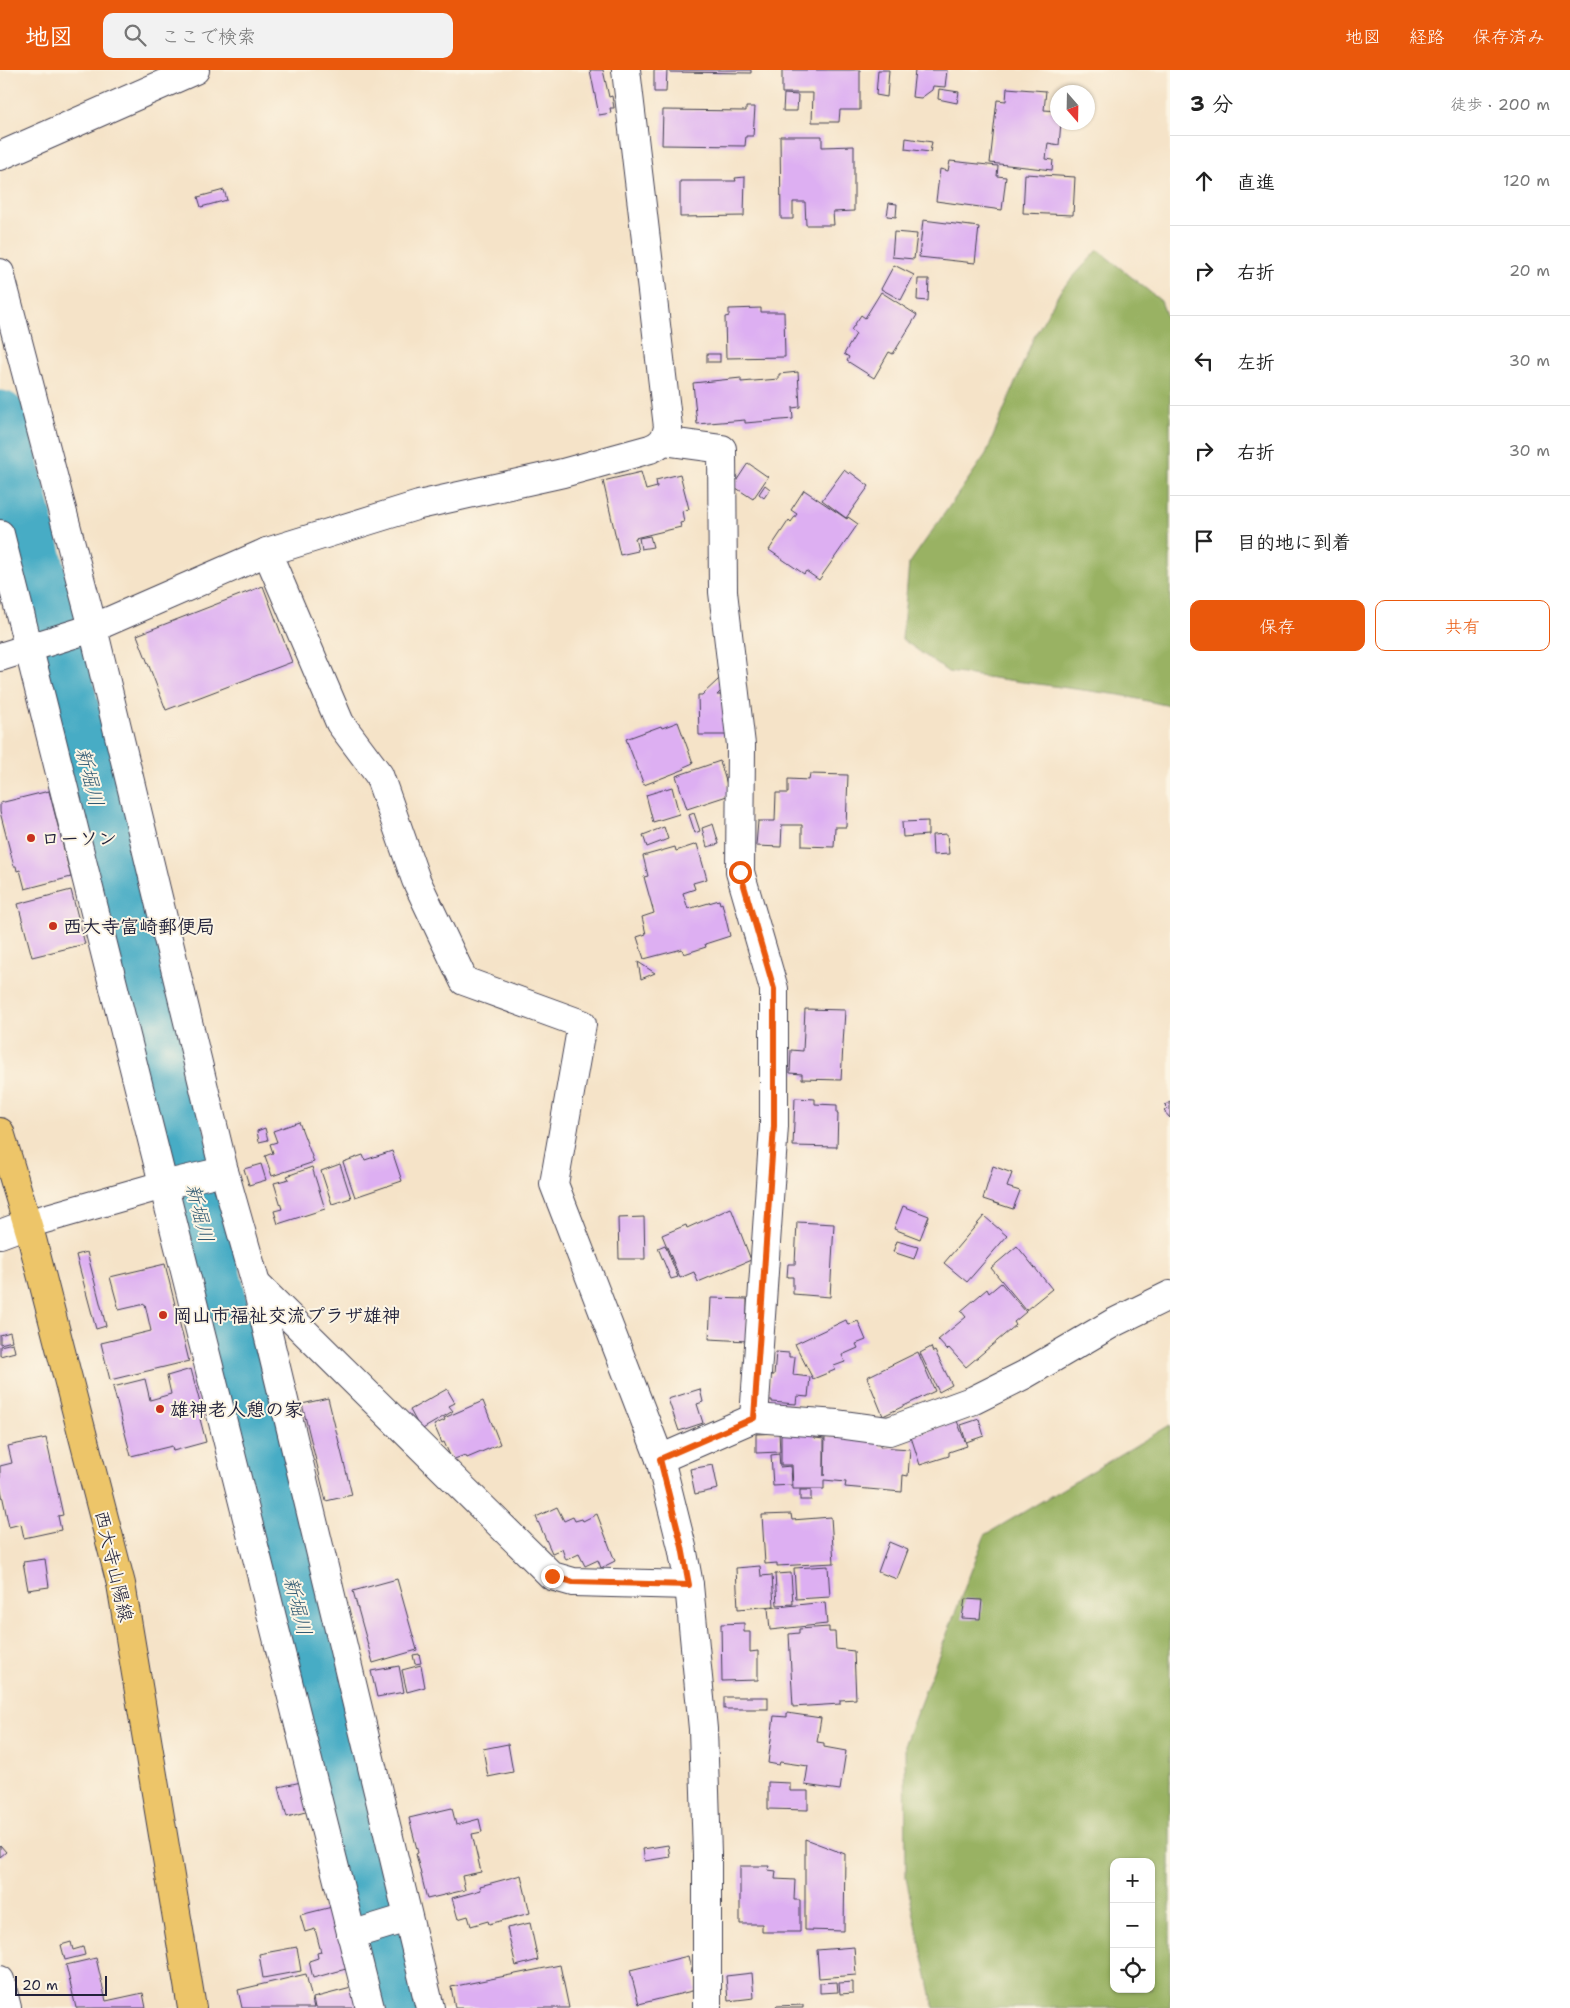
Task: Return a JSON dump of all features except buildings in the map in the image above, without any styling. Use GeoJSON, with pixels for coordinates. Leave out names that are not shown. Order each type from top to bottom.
{"type":"FeatureCollection","features":[{"type":"Feature","properties":{"kind":"main road","name":"西大寺山陽線"},"geometry":{"type":"LineString","coordinates":[[0,1132],[28,1224],[121,1584],[192,2008]]}},
{"type":"Feature","properties":{"kind":"street"},"geometry":{"type":"LineString","coordinates":[[0,156],[195,70]]}},
{"type":"Feature","properties":{"kind":"street"},"geometry":{"type":"LineString","coordinates":[[0,657],[86,630],[268,552],[419,505],[563,473],[658,446],[663,441],[668,427],[626,70]]}},
{"type":"Feature","properties":{"kind":"street"},"geometry":{"type":"LineString","coordinates":[[0,273],[219,1172],[256,1284],[401,1920],[430,2008]]}},
{"type":"Feature","properties":{"kind":"street"},"geometry":{"type":"LineString","coordinates":[[663,441],[722,449],[723,592],[742,745],[740,872],[774,989],[774,1126],[754,1418]]}},
{"type":"Feature","properties":{"kind":"street"},"geometry":{"type":"LineString","coordinates":[[0,534],[33,646],[356,1933],[370,2008]]}},
{"type":"Feature","properties":{"kind":"street"},"geometry":{"type":"LineString","coordinates":[[268,552],[340,723],[379,775],[416,880],[464,980],[582,1024],[554,1184],[660,1459],[682,1547],[689,1585],[703,1729],[707,1854],[708,2008]]}},
{"type":"Feature","properties":{"kind":"street"},"geometry":{"type":"LineString","coordinates":[[0,1234],[28,1224],[167,1184],[219,1172]]}},
{"type":"Feature","properties":{"kind":"street"},"geometry":{"type":"LineString","coordinates":[[256,1284],[552,1576],[573,1582],[689,1585]]}},
{"type":"Feature","properties":{"kind":"street"},"geometry":{"type":"LineString","coordinates":[[660,1459],[754,1418],[837,1424],[889,1431],[974,1400],[1024,1375],[1113,1323],[1170,1295]]}},
{"type":"Feature","properties":{"kind":"street"},"geometry":{"type":"LineString","coordinates":[[356,1933],[401,1920]]}},
{"type":"Feature","properties":{"kind":"street"},"geometry":{"type":"LineString","coordinates":[[0,1980],[7,2008]]}},
{"type":"Feature","properties":{"kind":"green space"},"geometry":{"type":"Polygon","coordinates":[[[1098,250],[1161,301],[1170,326],[1170,706],[1120,695],[948,672],[902,639],[909,564],[986,454],[1033,339],[1061,290],[1098,250]]]}},
{"type":"Feature","properties":{"kind":"green space"},"geometry":{"type":"Polygon","coordinates":[[[1170,1425],[1170,2008],[934,2008],[906,1878],[905,1743],[985,1535],[1170,1425]]]}},
{"type":"Feature","properties":{"kind":"waterway","name":"新堀川"},"geometry":{"type":"LineString","coordinates":[[0,418],[191,1188],[399,2008]]}},
{"type":"Feature","properties":{"kind":"place","name":"ローソン"},"geometry":{"type":"Point","coordinates":[31,838]}},
{"type":"Feature","properties":{"kind":"place","name":"西大寺富崎郵便局"},"geometry":{"type":"Point","coordinates":[53,926]}},
{"type":"Feature","properties":{"kind":"place","name":"岡山市福祉交流プラザ雄神"},"geometry":{"type":"Point","coordinates":[163,1315]}},
{"type":"Feature","properties":{"kind":"place","name":"雄神老人憩の家"},"geometry":{"type":"Point","coordinates":[160,1409]}},
{"type":"Feature","properties":{"kind":"route"},"geometry":{"type":"LineString","coordinates":[[552,1576],[573,1582],[689,1585],[682,1547],[660,1459],[754,1418],[774,1126],[774,989],[740,872]]}}]}
